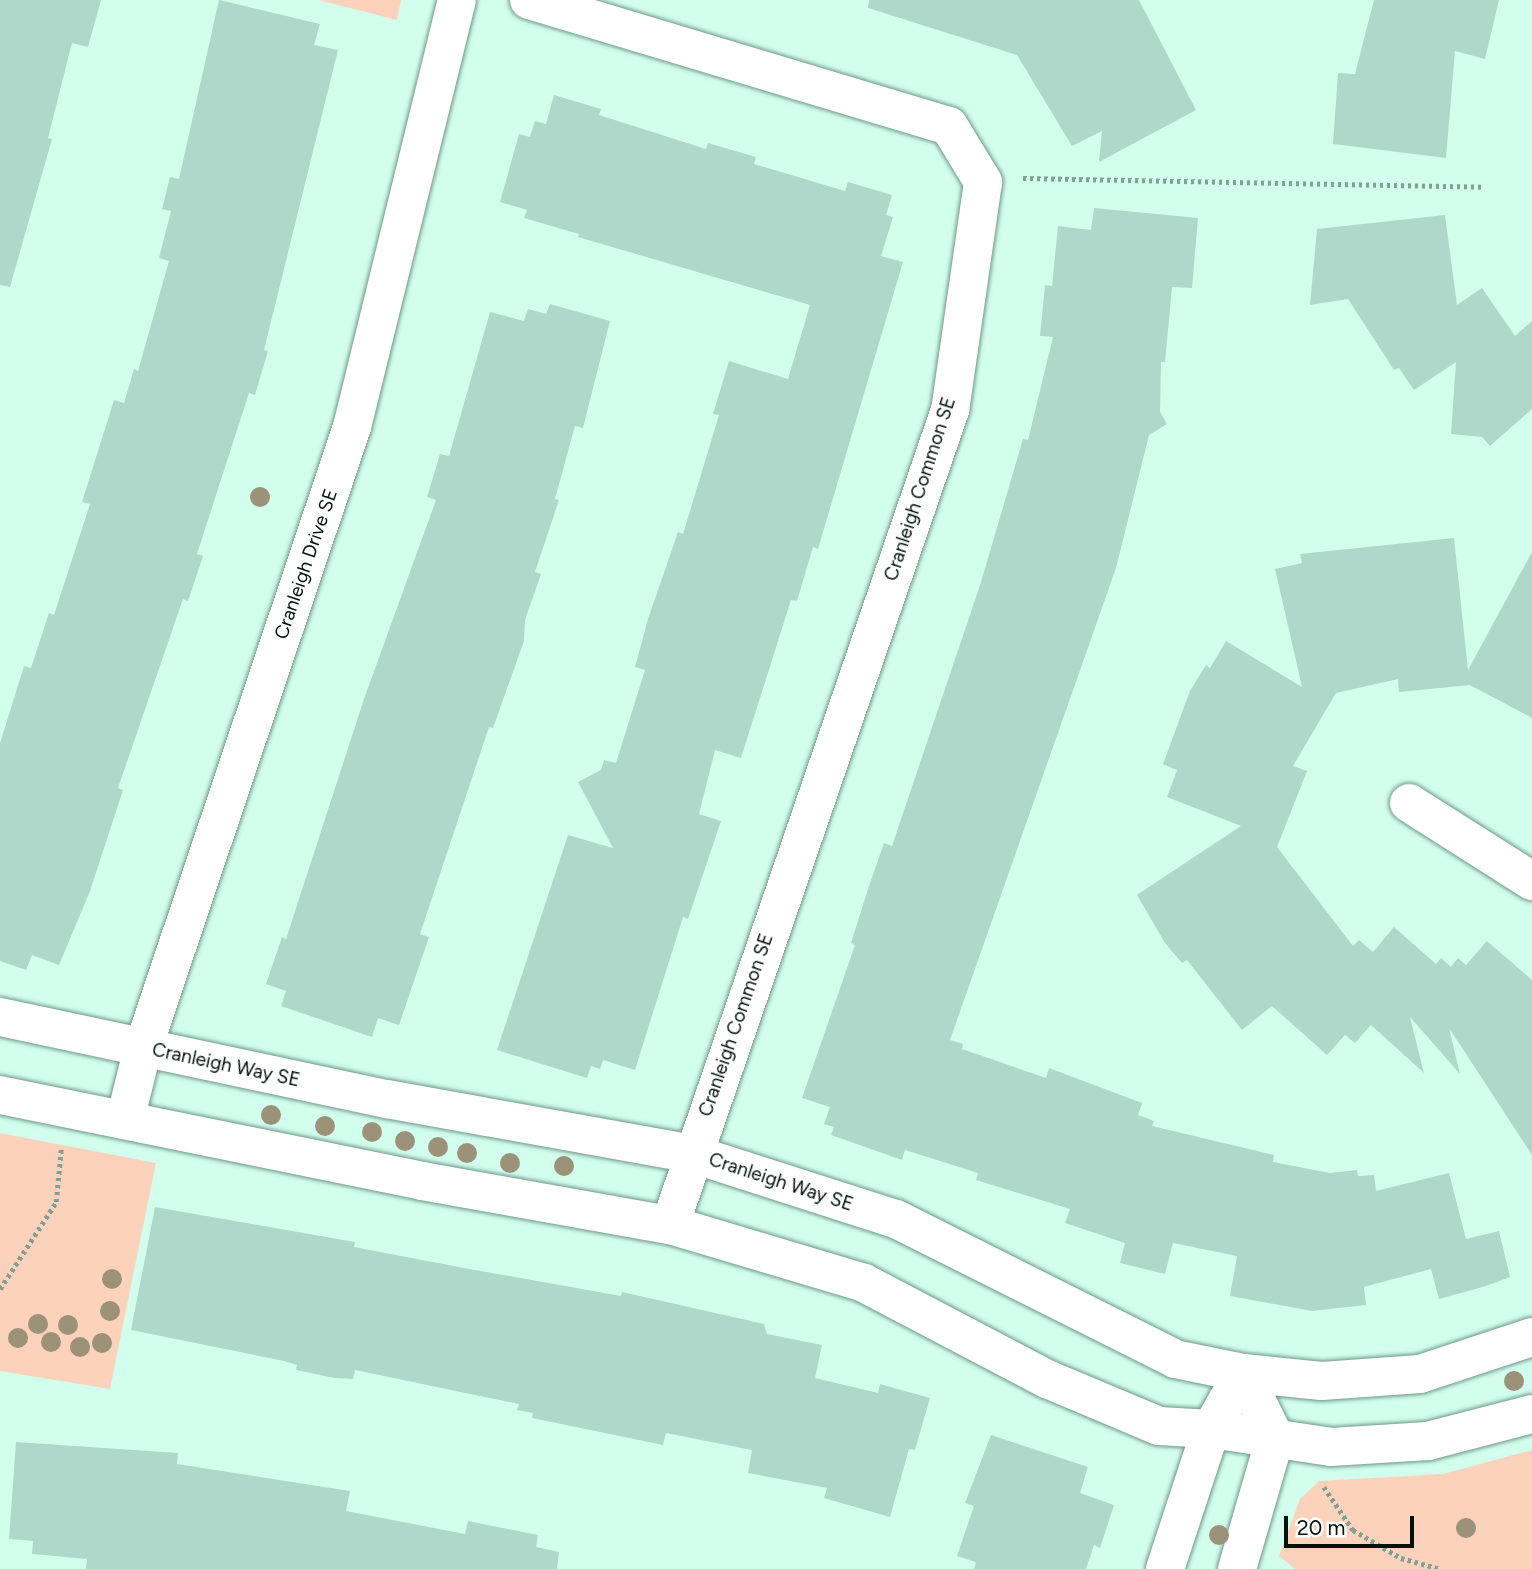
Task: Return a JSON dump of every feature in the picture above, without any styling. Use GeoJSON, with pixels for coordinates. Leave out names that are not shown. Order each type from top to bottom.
{"type":"FeatureCollection","features":[{"type":"Feature","properties":{"kind":"street","name":"Cranleigh Drive SE"},"geometry":{"type":"LineString","coordinates":[[125,1120],[143,1048],[352,427],[457,0]]}},
{"type":"Feature","properties":{"kind":"street","name":"Cranleigh Common SE"},"geometry":{"type":"LineString","coordinates":[[528,0],[949,126],[983,181],[950,410],[670,1225]]}},
{"type":"Feature","properties":{"kind":"street"},"geometry":{"type":"LineString","coordinates":[[1409,803],[1532,881]]}},
{"type":"Feature","properties":{"kind":"street","name":"Cranleigh Way SE"},"geometry":{"type":"LineString","coordinates":[[0,1017],[387,1099],[693,1154],[896,1219],[1175,1359],[1243,1373],[1322,1381],[1420,1374],[1532,1337]]}},
{"type":"Feature","properties":{"kind":"street"},"geometry":{"type":"LineString","coordinates":[[0,1096],[422,1181],[670,1225],[864,1283],[1047,1379],[1159,1426],[1211,1429],[1331,1447],[1428,1441],[1532,1414]]}},
{"type":"Feature","properties":{"kind":"street"},"geometry":{"type":"LineString","coordinates":[[1165,1569],[1211,1429],[1243,1373]]}},
{"type":"Feature","properties":{"kind":"street"},"geometry":{"type":"LineString","coordinates":[[1237,1569],[1275,1438],[1243,1373]]}},
{"type":"Feature","properties":{"kind":"path"},"geometry":{"type":"LineString","coordinates":[[1019,178],[1484,187]]}},
{"type":"Feature","properties":{"kind":"path"},"geometry":{"type":"LineString","coordinates":[[0,1289],[56,1202],[62,1139]]}},
{"type":"Feature","properties":{"kind":"path"},"geometry":{"type":"LineString","coordinates":[[1319,1481],[1353,1530],[1401,1558],[1441,1569]]}},
{"type":"Feature","properties":{"kind":"shaded area"},"geometry":{"type":"Polygon","coordinates":[[[319,0],[401,0],[397,20],[319,0]]]}},
{"type":"Feature","properties":{"kind":"shaded area"},"geometry":{"type":"Polygon","coordinates":[[[0,1133],[156,1163],[110,1389],[0,1371],[0,1133]]]}},
{"type":"Feature","properties":{"kind":"shaded area"},"geometry":{"type":"Polygon","coordinates":[[[1532,1450],[1532,1569],[1295,1569],[1279,1556],[1300,1499],[1319,1481],[1443,1474],[1532,1450]]]}},
{"type":"Feature","properties":{"kind":"building"},"geometry":{"type":"Polygon","coordinates":[[[0,0],[101,0],[88,47],[72,43],[48,138],[52,139],[10,287],[0,285],[0,0]]]}},
{"type":"Feature","properties":{"kind":"building"},"geometry":{"type":"Polygon","coordinates":[[[219,0],[320,24],[314,45],[338,50],[264,350],[268,351],[255,395],[249,393],[197,554],[203,556],[188,601],[183,599],[118,788],[123,790],[90,891],[59,965],[32,955],[26,970],[0,961],[0,743],[24,666],[31,668],[49,613],[54,615],[90,504],[82,502],[114,400],[124,403],[134,369],[138,371],[169,261],[159,258],[171,211],[162,209],[170,177],[179,179],[219,0]]]}},
{"type":"Feature","properties":{"kind":"building"},"geometry":{"type":"Polygon","coordinates":[[[869,0],[1139,0],[1196,110],[1099,162],[1102,131],[1072,146],[1017,55],[868,8],[869,0]]]}},
{"type":"Feature","properties":{"kind":"building"},"geometry":{"type":"Polygon","coordinates":[[[1374,0],[1499,0],[1485,59],[1455,51],[1446,158],[1333,144],[1338,73],[1355,74],[1374,0]]]}},
{"type":"Feature","properties":{"kind":"building"},"geometry":{"type":"Polygon","coordinates":[[[554,95],[601,109],[599,115],[706,149],[708,143],[756,157],[754,164],[845,191],[848,182],[892,195],[886,215],[893,217],[881,256],[903,262],[818,549],[813,547],[797,601],[791,600],[741,758],[715,750],[699,814],[721,821],[688,919],[683,917],[635,1070],[603,1060],[600,1069],[591,1066],[587,1078],[497,1050],[568,835],[613,848],[578,782],[601,770],[604,760],[616,763],[645,670],[635,667],[648,619],[678,532],[683,534],[719,415],[713,414],[729,361],[788,379],[810,305],[578,237],[579,234],[524,218],[527,210],[500,202],[519,134],[530,137],[535,121],[546,124],[554,95]]]}},
{"type":"Feature","properties":{"kind":"building"},"geometry":{"type":"Polygon","coordinates":[[[1094,208],[1198,218],[1192,288],[1172,287],[1165,362],[1161,362],[1160,412],[1167,424],[1149,435],[1116,568],[950,1040],[963,1044],[962,1049],[1046,1078],[1049,1068],[1142,1103],[1138,1115],[1154,1121],[1152,1126],[1274,1155],[1273,1162],[1330,1173],[1357,1170],[1358,1176],[1374,1175],[1376,1191],[1449,1173],[1466,1239],[1499,1231],[1510,1277],[1439,1299],[1431,1269],[1364,1287],[1366,1305],[1312,1311],[1230,1296],[1237,1256],[1173,1243],[1165,1274],[1120,1263],[1125,1243],[1065,1223],[1070,1209],[976,1180],[978,1173],[905,1150],[902,1160],[831,1135],[834,1127],[824,1124],[830,1107],[802,1098],[855,945],[851,943],[868,889],[884,843],[892,846],[981,582],[1023,439],[1028,440],[1053,337],[1040,336],[1045,285],[1052,286],[1058,226],[1091,230],[1094,208]]]}},
{"type":"Feature","properties":{"kind":"building"},"geometry":{"type":"Polygon","coordinates":[[[1445,215],[1457,305],[1482,288],[1515,336],[1532,321],[1532,409],[1490,446],[1482,437],[1451,434],[1456,362],[1414,390],[1399,368],[1394,370],[1348,299],[1310,305],[1317,229],[1445,215]]]}},
{"type":"Feature","properties":{"kind":"building"},"geometry":{"type":"Polygon","coordinates":[[[550,304],[610,321],[583,428],[575,426],[555,499],[559,500],[535,572],[541,574],[525,620],[524,641],[493,728],[489,727],[420,934],[429,937],[399,1025],[378,1018],[372,1037],[281,1006],[286,991],[266,984],[282,937],[286,939],[364,699],[436,500],[427,497],[440,454],[449,456],[490,312],[524,321],[528,309],[546,314],[550,304]]]}},
{"type":"Feature","properties":{"kind":"building"},"geometry":{"type":"Polygon","coordinates":[[[1454,538],[1468,670],[1532,552],[1532,718],[1470,685],[1399,692],[1398,679],[1336,693],[1293,766],[1307,771],[1277,847],[1353,946],[1359,940],[1373,952],[1394,927],[1436,964],[1441,958],[1451,967],[1458,958],[1466,965],[1487,941],[1532,980],[1532,1155],[1449,1028],[1460,1074],[1410,1017],[1424,1073],[1371,1025],[1355,1043],[1345,1035],[1327,1055],[1272,1006],[1242,1030],[1187,960],[1182,963],[1165,943],[1137,895],[1241,826],[1167,797],[1177,770],[1163,764],[1190,691],[1206,665],[1210,668],[1226,641],[1302,687],[1275,569],[1302,563],[1300,554],[1454,538]]]}},
{"type":"Feature","properties":{"kind":"building"},"geometry":{"type":"Polygon","coordinates":[[[155,1207],[355,1242],[354,1247],[464,1268],[621,1296],[622,1292],[764,1324],[767,1334],[822,1345],[815,1378],[878,1393],[880,1384],[930,1398],[915,1450],[909,1449],[890,1517],[824,1498],[827,1488],[748,1473],[752,1450],[666,1433],[663,1445],[532,1418],[533,1413],[517,1410],[519,1404],[355,1370],[353,1379],[335,1378],[296,1370],[297,1365],[284,1361],[131,1330],[155,1207]]]}},
{"type":"Feature","properties":{"kind":"building"},"geometry":{"type":"Polygon","coordinates":[[[991,1435],[1088,1467],[1080,1493],[1114,1505],[1100,1548],[1094,1545],[1086,1569],[974,1569],[976,1562],[957,1556],[974,1506],[965,1503],[991,1435]]]}},
{"type":"Feature","properties":{"kind":"building"},"geometry":{"type":"Polygon","coordinates":[[[16,1442],[178,1453],[177,1464],[350,1491],[346,1511],[465,1534],[468,1521],[538,1535],[536,1547],[559,1552],[557,1569],[86,1569],[87,1559],[32,1554],[33,1541],[9,1539],[16,1442]]]}}]}
